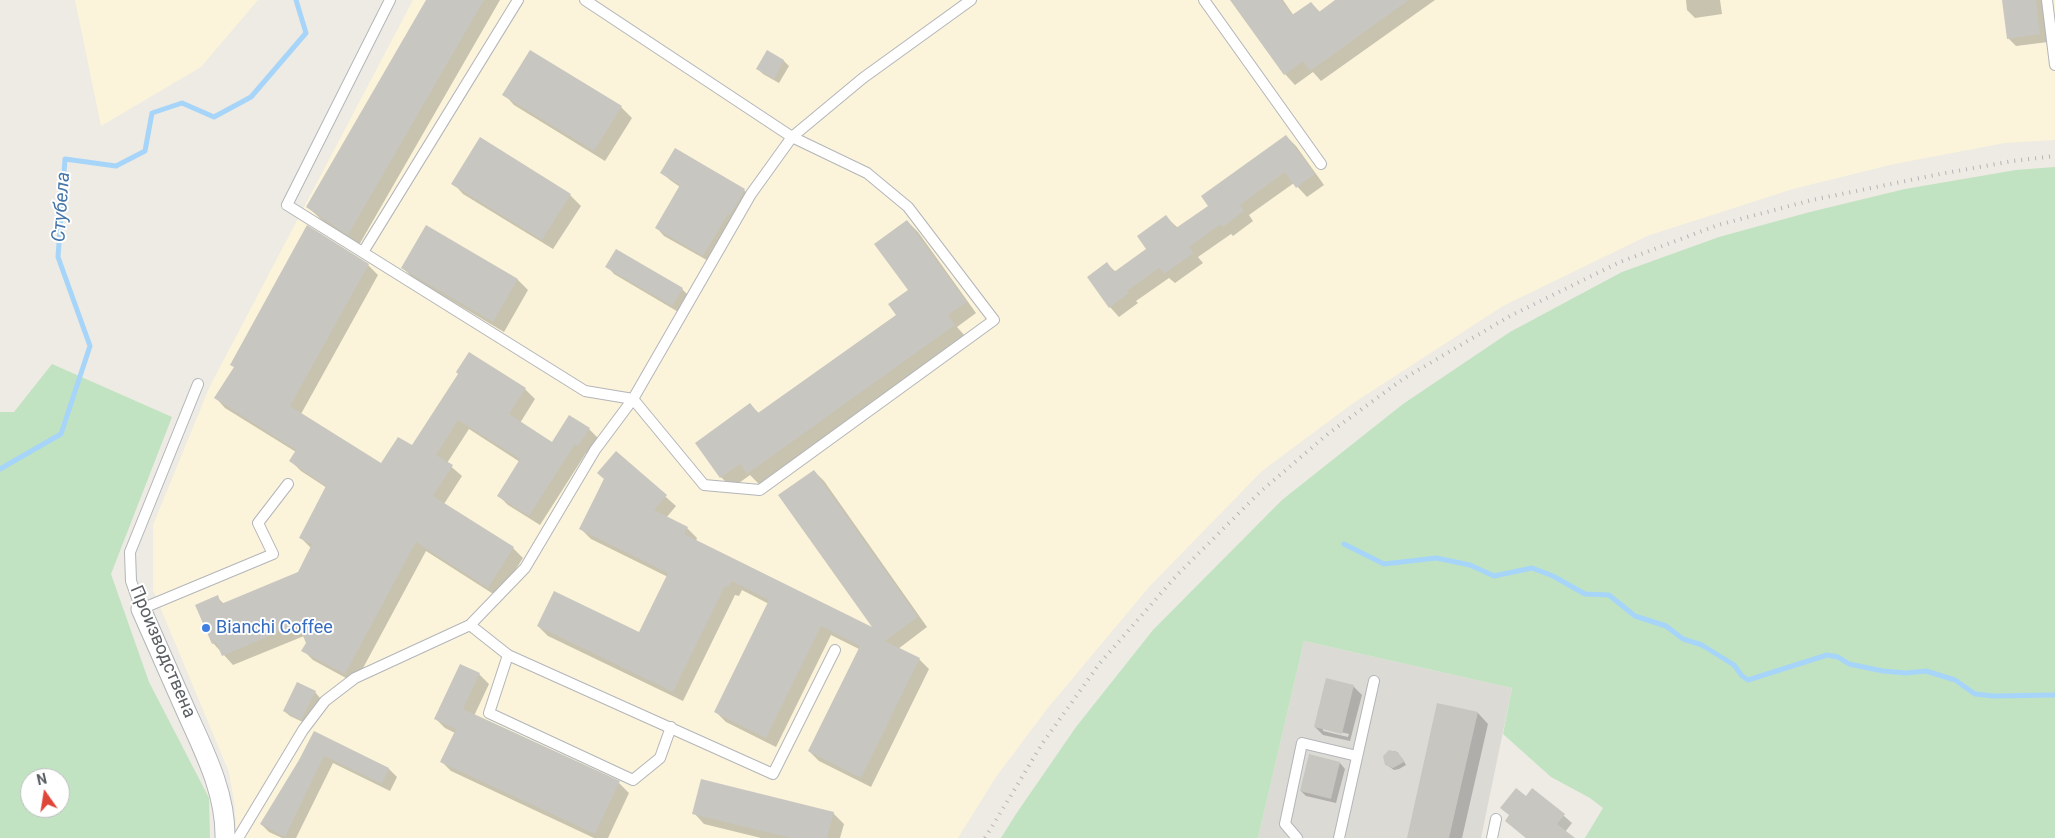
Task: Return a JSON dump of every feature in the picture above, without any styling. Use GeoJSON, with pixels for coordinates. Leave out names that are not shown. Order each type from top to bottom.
{"type":"FeatureCollection","features":[{"type":"Feature","properties":{"kind":"street","name":"Производствена"},"geometry":{"type":"LineString","coordinates":[[142,609],[207,758],[217,786],[225,822],[225,838]]}},
{"type":"Feature","properties":{"kind":"lane"},"geometry":{"type":"LineString","coordinates":[[390,0],[287,205],[585,391],[633,399],[704,485],[760,490],[994,320],[908,207],[867,173],[792,137],[585,0]]}},
{"type":"Feature","properties":{"kind":"lane"},"geometry":{"type":"LineString","coordinates":[[363,252],[518,0]]}},
{"type":"Feature","properties":{"kind":"lane"},"geometry":{"type":"LineString","coordinates":[[238,838],[303,730],[325,701],[355,678],[470,625],[525,568],[596,450],[633,399],[751,194],[792,137],[863,78],[971,0]]}},
{"type":"Feature","properties":{"kind":"lane"},"geometry":{"type":"LineString","coordinates":[[1204,0],[1321,164]]}},
{"type":"Feature","properties":{"kind":"lane"},"geometry":{"type":"LineString","coordinates":[[2047,0],[2052,15],[2055,65]]}},
{"type":"Feature","properties":{"kind":"lane","name":"Производствена"},"geometry":{"type":"LineString","coordinates":[[142,609],[131,582],[130,552],[198,384]]}},
{"type":"Feature","properties":{"kind":"lane"},"geometry":{"type":"LineString","coordinates":[[142,609],[273,554],[258,523],[288,484]]}},
{"type":"Feature","properties":{"kind":"lane"},"geometry":{"type":"LineString","coordinates":[[470,625],[508,655],[773,774],[834,650]]}},
{"type":"Feature","properties":{"kind":"lane"},"geometry":{"type":"LineString","coordinates":[[508,655],[489,712],[633,780],[660,758],[671,727]]}},
{"type":"Feature","properties":{"kind":"lane"},"geometry":{"type":"LineString","coordinates":[[1339,838],[1374,681]]}},
{"type":"Feature","properties":{"kind":"lane"},"geometry":{"type":"LineString","coordinates":[[1296,838],[1285,824],[1302,743],[1357,756]]}},
{"type":"Feature","properties":{"kind":"lane"},"geometry":{"type":"LineString","coordinates":[[1492,838],[1496,819]]}},
{"type":"Feature","properties":{"kind":"shaded area"},"geometry":{"type":"Polygon","coordinates":[[[75,0],[258,0],[201,67],[101,126],[75,0]]]}},
{"type":"Feature","properties":{"kind":"shaded area"},"geometry":{"type":"Polygon","coordinates":[[[413,0],[2055,0],[2055,140],[2005,143],[1894,164],[1793,189],[1647,236],[1503,306],[1352,404],[1262,471],[1149,587],[1047,709],[996,777],[958,838],[236,838],[235,808],[229,772],[153,590],[153,525],[210,386],[413,0]]]}},
{"type":"Feature","properties":{"kind":"shaded area"},"geometry":{"type":"Polygon","coordinates":[[[1304,641],[1512,688],[1481,838],[1258,838],[1304,641]]]}},
{"type":"Feature","properties":{"kind":"green space"},"geometry":{"type":"Polygon","coordinates":[[[2055,167],[2055,838],[1585,838],[1603,808],[1590,798],[1551,777],[1503,734],[1512,688],[1304,641],[1258,838],[1001,838],[1076,727],[1153,630],[1282,500],[1403,404],[1510,332],[1622,272],[1719,237],[1905,189],[2016,170],[2055,167]]]}},
{"type":"Feature","properties":{"kind":"green space"},"geometry":{"type":"Polygon","coordinates":[[[52,364],[172,417],[111,574],[149,682],[209,798],[210,838],[0,838],[0,412],[14,412],[52,364]]]}},
{"type":"Feature","properties":{"kind":"building"},"geometry":{"type":"Polygon","coordinates":[[[426,0],[484,0],[348,235],[306,207],[426,0]]]}},
{"type":"Feature","properties":{"kind":"building"},"geometry":{"type":"Polygon","coordinates":[[[1230,0],[1281,0],[1292,15],[1311,2],[1319,12],[1335,0],[1409,0],[1310,71],[1303,61],[1284,75],[1230,0]]]}},
{"type":"Feature","properties":{"kind":"building"},"geometry":{"type":"Polygon","coordinates":[[[2002,0],[2036,0],[2040,34],[2007,39],[2002,0]]]}},
{"type":"Feature","properties":{"kind":"building"},"geometry":{"type":"Polygon","coordinates":[[[530,50],[622,106],[594,151],[502,95],[530,50]]]}},
{"type":"Feature","properties":{"kind":"building"},"geometry":{"type":"Polygon","coordinates":[[[767,50],[784,60],[774,79],[756,69],[767,50]]]}},
{"type":"Feature","properties":{"kind":"building"},"geometry":{"type":"Polygon","coordinates":[[[1286,135],[1315,174],[1296,188],[1285,172],[1240,205],[1244,211],[1223,227],[1221,224],[1189,247],[1194,253],[1164,274],[1159,268],[1127,291],[1129,293],[1109,308],[1087,277],[1107,262],[1114,272],[1146,249],[1137,236],[1166,215],[1176,228],[1208,206],[1201,196],[1286,135]]]}},
{"type":"Feature","properties":{"kind":"building"},"geometry":{"type":"Polygon","coordinates":[[[480,137],[571,194],[542,240],[451,184],[480,137]]]}},
{"type":"Feature","properties":{"kind":"building"},"geometry":{"type":"Polygon","coordinates":[[[675,148],[745,189],[703,256],[655,228],[680,185],[660,173],[675,148]]]}},
{"type":"Feature","properties":{"kind":"building"},"geometry":{"type":"Polygon","coordinates":[[[907,220],[967,302],[948,315],[955,325],[747,474],[740,464],[720,478],[695,443],[750,403],[758,413],[896,315],[888,304],[908,290],[874,244],[907,220]]]}},
{"type":"Feature","properties":{"kind":"building"},"geometry":{"type":"Polygon","coordinates":[[[307,225],[369,264],[290,406],[381,463],[398,437],[412,445],[458,374],[456,372],[469,352],[526,388],[509,414],[552,442],[569,415],[590,428],[578,446],[575,444],[529,516],[497,496],[520,459],[458,420],[436,455],[453,465],[433,496],[514,547],[488,588],[416,542],[345,674],[301,651],[306,643],[298,624],[222,656],[216,642],[212,644],[195,605],[218,595],[221,604],[298,572],[312,544],[299,538],[326,486],[289,461],[296,450],[214,398],[234,367],[230,365],[307,225]]]}},
{"type":"Feature","properties":{"kind":"building"},"geometry":{"type":"Polygon","coordinates":[[[426,225],[518,279],[493,322],[401,268],[426,225]]]}},
{"type":"Feature","properties":{"kind":"building"},"geometry":{"type":"Polygon","coordinates":[[[616,249],[683,288],[672,306],[605,267],[616,249]]]}},
{"type":"Feature","properties":{"kind":"building"},"geometry":{"type":"Polygon","coordinates":[[[616,451],[667,495],[654,510],[688,527],[684,534],[872,627],[778,495],[814,470],[918,617],[885,641],[920,658],[861,778],[808,751],[860,646],[821,626],[766,738],[714,712],[769,600],[732,581],[728,587],[725,586],[673,692],[537,626],[554,591],[639,632],[668,573],[579,529],[604,479],[597,473],[616,451]]]}},
{"type":"Feature","properties":{"kind":"building"},"geometry":{"type":"Polygon","coordinates":[[[460,664],[480,673],[463,709],[620,781],[595,834],[440,762],[456,729],[434,719],[460,664]]]}},
{"type":"Feature","properties":{"kind":"building"},"geometry":{"type":"Polygon","coordinates":[[[1326,678],[1354,685],[1342,734],[1314,727],[1326,678]]]}},
{"type":"Feature","properties":{"kind":"building"},"geometry":{"type":"Polygon","coordinates":[[[297,682],[316,691],[301,720],[283,711],[297,682]]]}},
{"type":"Feature","properties":{"kind":"building"},"geometry":{"type":"Polygon","coordinates":[[[1437,703],[1478,712],[1449,838],[1407,838],[1437,703]]]}},
{"type":"Feature","properties":{"kind":"building"},"geometry":{"type":"Polygon","coordinates":[[[314,731],[389,768],[382,784],[324,756],[285,837],[260,824],[299,760],[314,731]]]}},
{"type":"Feature","properties":{"kind":"building"},"geometry":{"type":"Polygon","coordinates":[[[1389,750],[1398,752],[1404,762],[1393,768],[1385,765],[1383,756],[1389,750]]]}},
{"type":"Feature","properties":{"kind":"building"},"geometry":{"type":"Polygon","coordinates":[[[1309,754],[1340,762],[1331,799],[1300,791],[1309,754]]]}},
{"type":"Feature","properties":{"kind":"building"},"geometry":{"type":"Polygon","coordinates":[[[701,779],[834,812],[827,838],[791,838],[692,814],[701,779]]]}},
{"type":"Feature","properties":{"kind":"building"},"geometry":{"type":"Polygon","coordinates":[[[1516,788],[1526,796],[1532,788],[1565,814],[1557,824],[1575,838],[1526,838],[1505,821],[1509,815],[1500,808],[1516,788]]]}},
{"type":"Feature","properties":{"kind":"waterway","name":"Стубела"},"geometry":{"type":"LineString","coordinates":[[0,469],[61,434],[90,346],[58,257],[65,159],[116,166],[145,151],[152,113],[182,103],[214,117],[251,97],[306,33],[296,0]]}},
{"type":"Feature","properties":{"kind":"waterway"},"geometry":{"type":"LineString","coordinates":[[1344,544],[1384,564],[1436,558],[1470,565],[1494,576],[1532,568],[1553,576],[1585,594],[1609,595],[1635,616],[1666,626],[1683,639],[1702,645],[1734,665],[1742,676],[1748,680],[1827,655],[1838,657],[1849,664],[1883,671],[1906,673],[1926,671],[1955,680],[1975,694],[1993,696],[2055,695]]}},
{"type":"Feature","properties":{"kind":"railway"},"geometry":{"type":"LineString","coordinates":[[985,838],[1042,744],[1100,663],[1177,575],[1260,492],[1329,433],[1403,379],[1510,316],[1620,262],[1718,225],[1812,200],[1940,174],[2013,161],[2055,156]]}},
{"type":"Feature","properties":{"kind":"place","name":"Bianchi Coffee"},"geometry":{"type":"Point","coordinates":[206,628]}}]}
